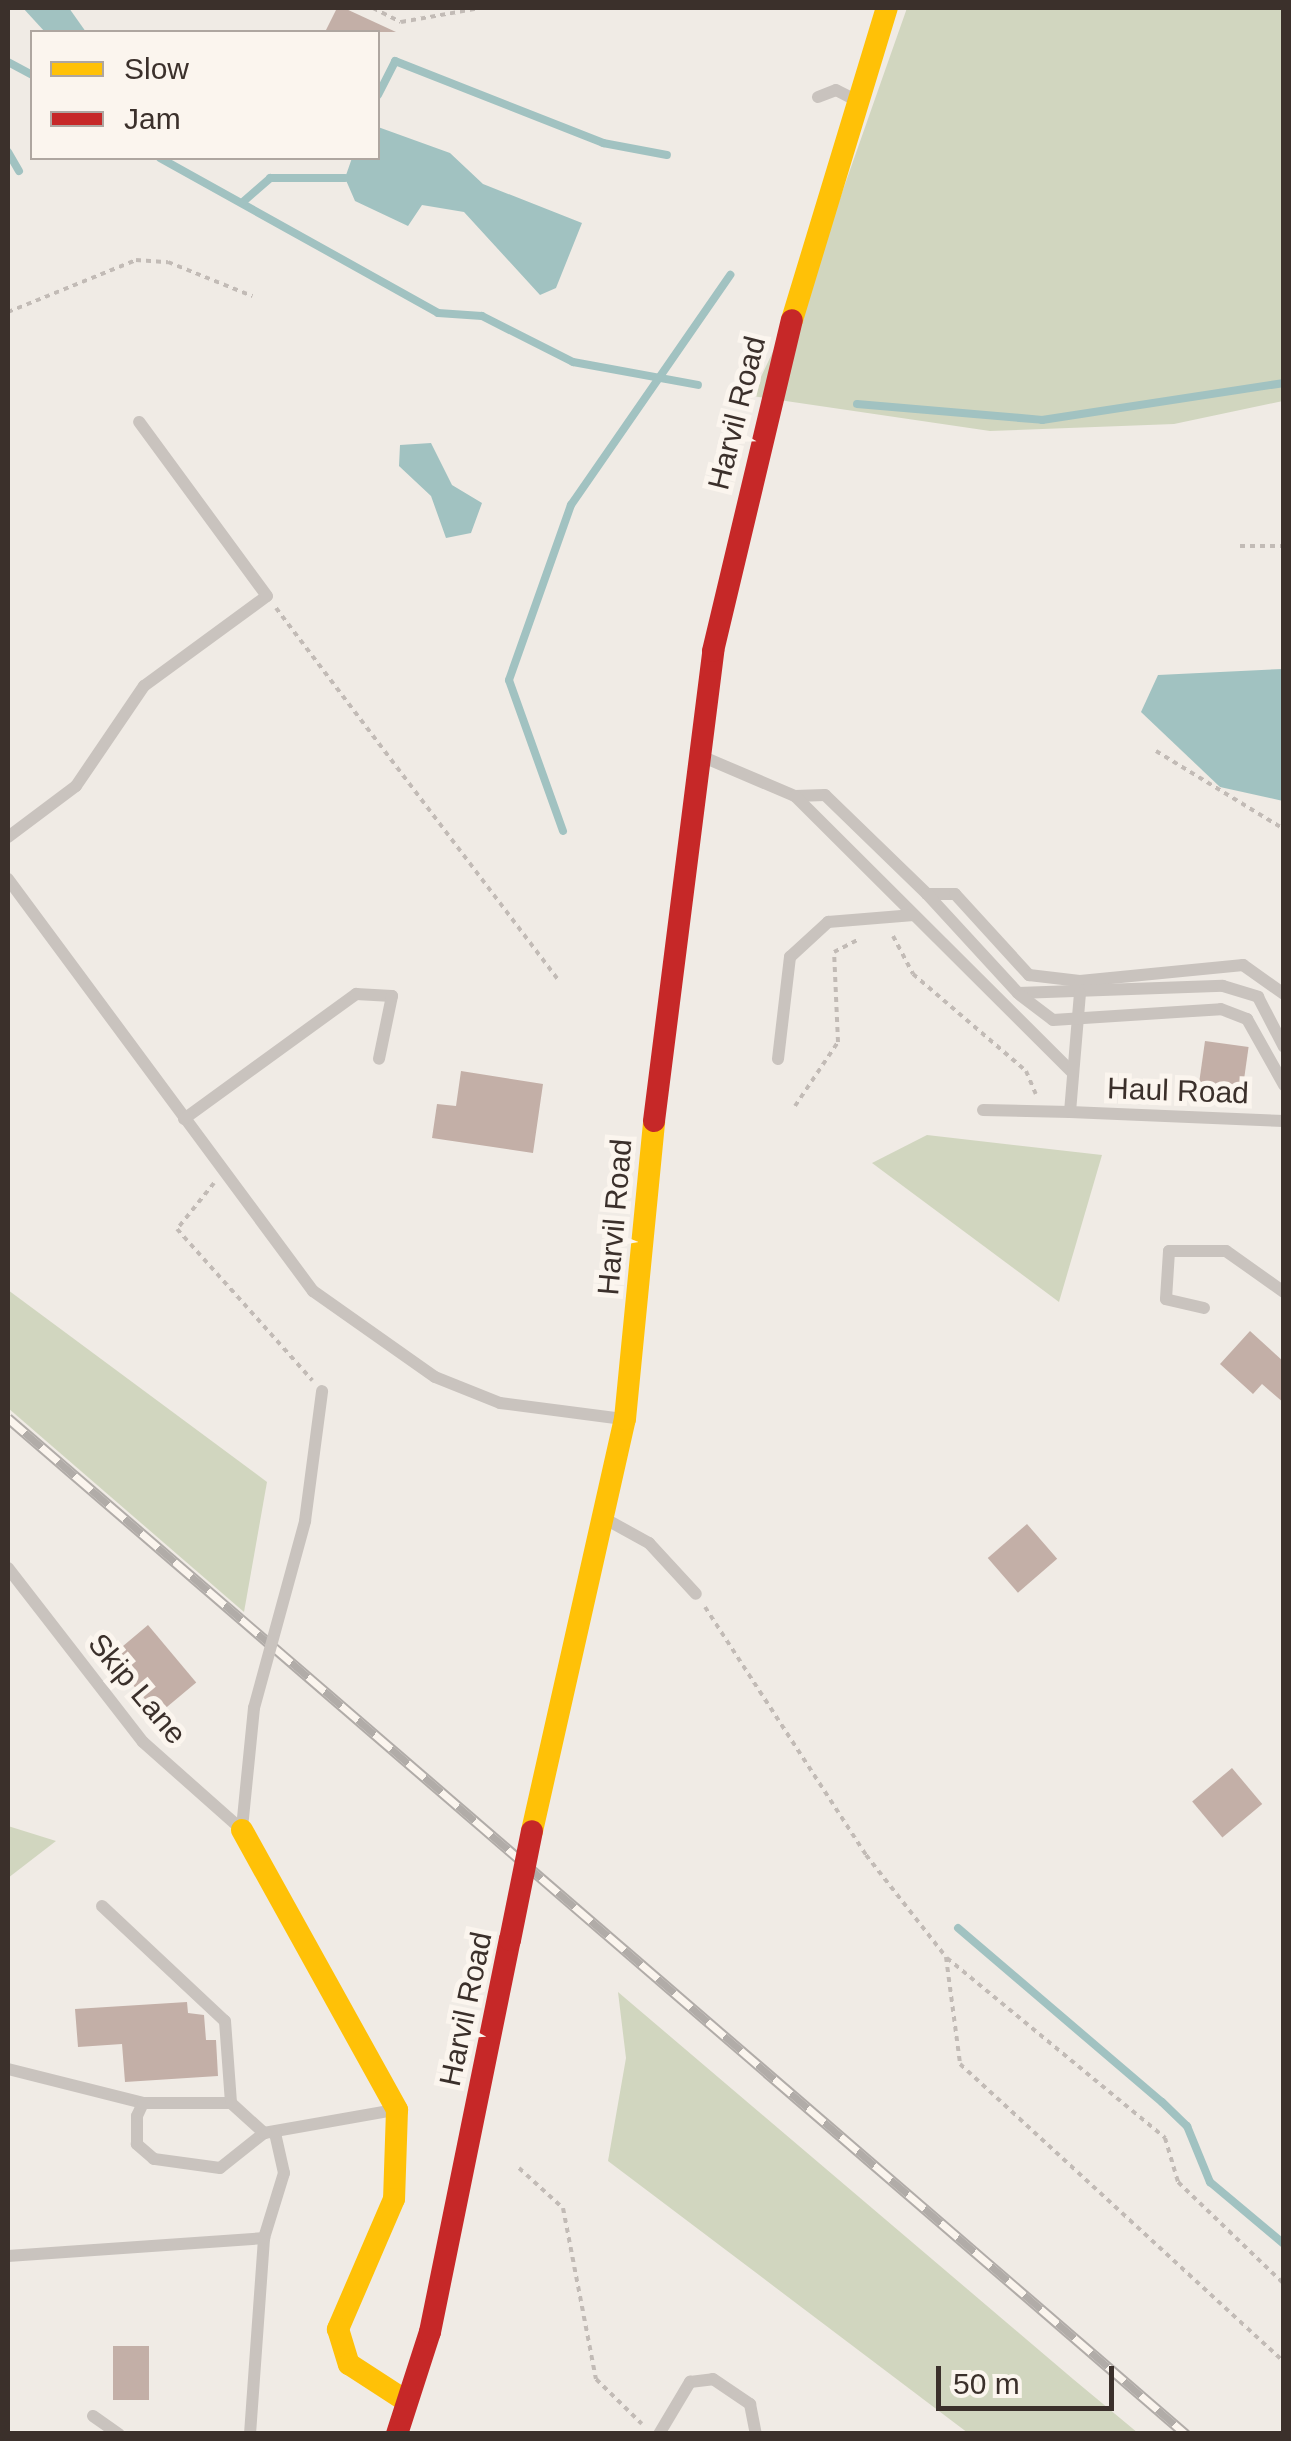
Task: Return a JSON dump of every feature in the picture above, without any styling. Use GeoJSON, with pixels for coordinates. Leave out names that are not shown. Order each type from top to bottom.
{"type":"FeatureCollection","features":[{"type":"Feature","properties":{"kind":"street","name":"Harvil Road"},"geometry":{"type":"LineString","coordinates":[[397,2434],[430,2332],[532,1831],[608,1521],[625,1419],[660,1064],[698,754],[760,432],[854,99],[887,8]]}},
{"type":"Feature","properties":{"kind":"street"},"geometry":{"type":"LineString","coordinates":[[242,1830],[397,2110],[394,2199],[338,2329],[349,2364],[406,2401]]}},
{"type":"Feature","properties":{"kind":"lane"},"geometry":{"type":"LineString","coordinates":[[818,97],[836,90],[854,99]]}},
{"type":"Feature","properties":{"kind":"lane"},"geometry":{"type":"LineString","coordinates":[[8,837],[76,786],[144,686],[267,596],[139,422]]}},
{"type":"Feature","properties":{"kind":"lane"},"geometry":{"type":"LineString","coordinates":[[698,754],[796,796],[1074,1073]]}},
{"type":"Feature","properties":{"kind":"lane"},"geometry":{"type":"LineString","coordinates":[[796,796],[825,795],[927,894],[1018,994],[1053,1020],[1222,1009],[1246,1019],[1284,1085]]}},
{"type":"Feature","properties":{"kind":"lane"},"geometry":{"type":"LineString","coordinates":[[8,879],[221,1175],[313,1291],[380,1344],[500,1403],[625,1419]]}},
{"type":"Feature","properties":{"kind":"lane"},"geometry":{"type":"LineString","coordinates":[[927,894],[955,894],[1029,974],[1080,981],[1242,965],[1284,994]]}},
{"type":"Feature","properties":{"kind":"lane"},"geometry":{"type":"LineString","coordinates":[[778,1059],[790,957],[828,922],[914,915]]}},
{"type":"Feature","properties":{"kind":"lane","name":"Haul Road"},"geometry":{"type":"LineString","coordinates":[[1080,981],[1070,1112],[1284,1120]]}},
{"type":"Feature","properties":{"kind":"lane"},"geometry":{"type":"LineString","coordinates":[[1018,994],[1080,998],[1222,986],[1258,997],[1284,1047]]}},
{"type":"Feature","properties":{"kind":"lane"},"geometry":{"type":"LineString","coordinates":[[184,1119],[356,994],[392,996],[380,1059]]}},
{"type":"Feature","properties":{"kind":"lane"},"geometry":{"type":"LineString","coordinates":[[983,1110],[1070,1112]]}},
{"type":"Feature","properties":{"kind":"lane"},"geometry":{"type":"LineString","coordinates":[[1204,1308],[1166,1299],[1170,1252],[1226,1251],[1284,1292]]}},
{"type":"Feature","properties":{"kind":"lane"},"geometry":{"type":"LineString","coordinates":[[242,1830],[254,1708],[305,1521],[322,1391]]}},
{"type":"Feature","properties":{"kind":"lane"},"geometry":{"type":"LineString","coordinates":[[608,1521],[649,1542],[696,1594]]}},
{"type":"Feature","properties":{"kind":"lane","name":"Skip Lane"},"geometry":{"type":"LineString","coordinates":[[8,1568],[143,1742],[242,1830]]}},
{"type":"Feature","properties":{"kind":"lane"},"geometry":{"type":"LineString","coordinates":[[102,1906],[225,2021],[231,2103]]}},
{"type":"Feature","properties":{"kind":"lane"},"geometry":{"type":"LineString","coordinates":[[8,2068],[142,2103],[231,2103],[269,2133],[284,2174],[264,2238],[250,2434]]}},
{"type":"Feature","properties":{"kind":"lane"},"geometry":{"type":"LineString","coordinates":[[142,2103],[137,2144],[154,2158],[220,2168],[269,2133],[397,2110]]}},
{"type":"Feature","properties":{"kind":"lane"},"geometry":{"type":"LineString","coordinates":[[8,2256],[264,2238]]}},
{"type":"Feature","properties":{"kind":"lane"},"geometry":{"type":"LineString","coordinates":[[659,2434],[690,2382],[714,2379],[750,2404],[756,2434]]}},
{"type":"Feature","properties":{"kind":"lane"},"geometry":{"type":"LineString","coordinates":[[93,2416],[119,2434]]}},
{"type":"Feature","properties":{"kind":"path"},"geometry":{"type":"LineString","coordinates":[[373,8],[401,22],[480,8]]}},
{"type":"Feature","properties":{"kind":"path"},"geometry":{"type":"LineString","coordinates":[[8,312],[136,260],[168,262],[252,296]]}},
{"type":"Feature","properties":{"kind":"path"},"geometry":{"type":"LineString","coordinates":[[1240,546],[1284,546]]}},
{"type":"Feature","properties":{"kind":"path"},"geometry":{"type":"LineString","coordinates":[[267,596],[558,978]]}},
{"type":"Feature","properties":{"kind":"path"},"geometry":{"type":"LineString","coordinates":[[1156,751],[1284,829]]}},
{"type":"Feature","properties":{"kind":"path"},"geometry":{"type":"LineString","coordinates":[[795,1106],[838,1042],[834,952],[869,934]]}},
{"type":"Feature","properties":{"kind":"path"},"geometry":{"type":"LineString","coordinates":[[882,935],[895,937],[913,974],[1026,1071],[1036,1112]]}},
{"type":"Feature","properties":{"kind":"path"},"geometry":{"type":"LineString","coordinates":[[221,1175],[177,1230],[322,1391]]}},
{"type":"Feature","properties":{"kind":"path"},"geometry":{"type":"LineString","coordinates":[[696,1594],[866,1855],[946,1957],[1164,2138],[1178,2182],[1284,2284]]}},
{"type":"Feature","properties":{"kind":"path"},"geometry":{"type":"LineString","coordinates":[[946,1957],[960,2064],[1284,2362]]}},
{"type":"Feature","properties":{"kind":"path"},"geometry":{"type":"LineString","coordinates":[[519,2168],[563,2208],[596,2380],[642,2420],[642,2434]]}},
{"type":"Feature","properties":{"kind":"green space"},"geometry":{"type":"Polygon","coordinates":[[[907,8],[1283,8],[1283,401],[1174,424],[990,431],[752,396],[825,241],[907,8]]]}},
{"type":"Feature","properties":{"kind":"green space"},"geometry":{"type":"Polygon","coordinates":[[[927,1135],[1102,1155],[1059,1302],[872,1163],[927,1135]]]}},
{"type":"Feature","properties":{"kind":"green space"},"geometry":{"type":"Polygon","coordinates":[[[8,1290],[267,1482],[244,1612],[8,1408],[8,1290]]]}},
{"type":"Feature","properties":{"kind":"green space"},"geometry":{"type":"Polygon","coordinates":[[[8,1826],[56,1841],[8,1878],[8,1826]]]}},
{"type":"Feature","properties":{"kind":"green space"},"geometry":{"type":"Polygon","coordinates":[[[618,1992],[1138,2433],[968,2433],[608,2161],[626,2058],[618,1992]]]}},
{"type":"Feature","properties":{"kind":"water"},"geometry":{"type":"Polygon","coordinates":[[[23,8],[69,8],[85,30],[43,30],[23,8]]]}},
{"type":"Feature","properties":{"kind":"water"},"geometry":{"type":"Polygon","coordinates":[[[380,128],[450,153],[483,184],[582,223],[556,288],[540,295],[464,212],[422,205],[408,226],[355,201],[345,178],[351,160],[380,160],[380,128]]]}},
{"type":"Feature","properties":{"kind":"water"},"geometry":{"type":"Polygon","coordinates":[[[431,443],[452,485],[482,503],[471,533],[446,538],[431,496],[399,466],[400,445],[431,443]]]}},
{"type":"Feature","properties":{"kind":"water"},"geometry":{"type":"Polygon","coordinates":[[[1283,669],[1283,801],[1220,787],[1141,712],[1158,675],[1283,669]]]}},
{"type":"Feature","properties":{"kind":"building"},"geometry":{"type":"Polygon","coordinates":[[[337,8],[344,8],[396,32],[380,30],[326,30],[337,8]]]}},
{"type":"Feature","properties":{"kind":"building"},"geometry":{"type":"Polygon","coordinates":[[[1205,1041],[1249,1047],[1243,1089],[1199,1083],[1205,1041]]]}},
{"type":"Feature","properties":{"kind":"building"},"geometry":{"type":"Polygon","coordinates":[[[461,1071],[543,1084],[533,1153],[432,1138],[437,1104],[456,1106],[461,1071]]]}},
{"type":"Feature","properties":{"kind":"building"},"geometry":{"type":"Polygon","coordinates":[[[1250,1331],[1284,1362],[1284,1403],[1262,1384],[1253,1394],[1220,1364],[1250,1331]]]}},
{"type":"Feature","properties":{"kind":"building"},"geometry":{"type":"Polygon","coordinates":[[[1027,1524],[1057,1559],[1018,1593],[988,1558],[1027,1524]]]}},
{"type":"Feature","properties":{"kind":"building"},"geometry":{"type":"Polygon","coordinates":[[[148,1625],[196,1682],[158,1715],[110,1657],[148,1625]]]}},
{"type":"Feature","properties":{"kind":"building"},"geometry":{"type":"Polygon","coordinates":[[[1232,1768],[1262,1804],[1222,1837],[1192,1801],[1232,1768]]]}},
{"type":"Feature","properties":{"kind":"building"},"geometry":{"type":"Polygon","coordinates":[[[187,2002],[188,2013],[204,2015],[206,2040],[216,2040],[218,2076],[125,2082],[122,2044],[78,2047],[75,2009],[187,2002]]]}},
{"type":"Feature","properties":{"kind":"building"},"geometry":{"type":"Polygon","coordinates":[[[113,2346],[149,2346],[149,2400],[113,2400],[113,2346]]]}},
{"type":"Feature","properties":{"kind":"waterway"},"geometry":{"type":"LineString","coordinates":[[380,91],[395,61],[603,143],[667,155]]}},
{"type":"Feature","properties":{"kind":"waterway"},"geometry":{"type":"LineString","coordinates":[[8,62],[30,74]]}},
{"type":"Feature","properties":{"kind":"waterway"},"geometry":{"type":"LineString","coordinates":[[8,152],[19,171]]}},
{"type":"Feature","properties":{"kind":"waterway"},"geometry":{"type":"LineString","coordinates":[[164,160],[438,313],[482,316],[573,362],[698,385]]}},
{"type":"Feature","properties":{"kind":"waterway"},"geometry":{"type":"LineString","coordinates":[[244,201],[270,178],[345,178]]}},
{"type":"Feature","properties":{"kind":"waterway"},"geometry":{"type":"LineString","coordinates":[[563,831],[509,680],[571,505],[730,275]]}},
{"type":"Feature","properties":{"kind":"waterway"},"geometry":{"type":"LineString","coordinates":[[857,404],[1042,420],[1284,383]]}},
{"type":"Feature","properties":{"kind":"waterway"},"geometry":{"type":"LineString","coordinates":[[958,1928],[1187,2126],[1210,2182],[1284,2244]]}},
{"type":"Feature","properties":{"kind":"railway"},"geometry":{"type":"LineString","coordinates":[[8,1418],[1186,2434]]}},
{"type":"Feature","properties":{"kind":"traffic: slow"},"geometry":{"type":"LineString","coordinates":[[792,320],[887,8]]}},
{"type":"Feature","properties":{"kind":"traffic: slow"},"geometry":{"type":"LineString","coordinates":[[532,1831],[625,1419],[654,1121]]}},
{"type":"Feature","properties":{"kind":"traffic: slow"},"geometry":{"type":"LineString","coordinates":[[242,1830],[397,2110],[394,2199],[338,2329],[349,2364],[406,2401]]}},
{"type":"Feature","properties":{"kind":"traffic: jam"},"geometry":{"type":"LineString","coordinates":[[654,1121],[713,651],[792,320]]}},
{"type":"Feature","properties":{"kind":"traffic: jam"},"geometry":{"type":"LineString","coordinates":[[510,1940],[532,1831]]}},
{"type":"Feature","properties":{"kind":"traffic: jam"},"geometry":{"type":"LineString","coordinates":[[397,2434],[430,2332],[510,1940]]}}]}
